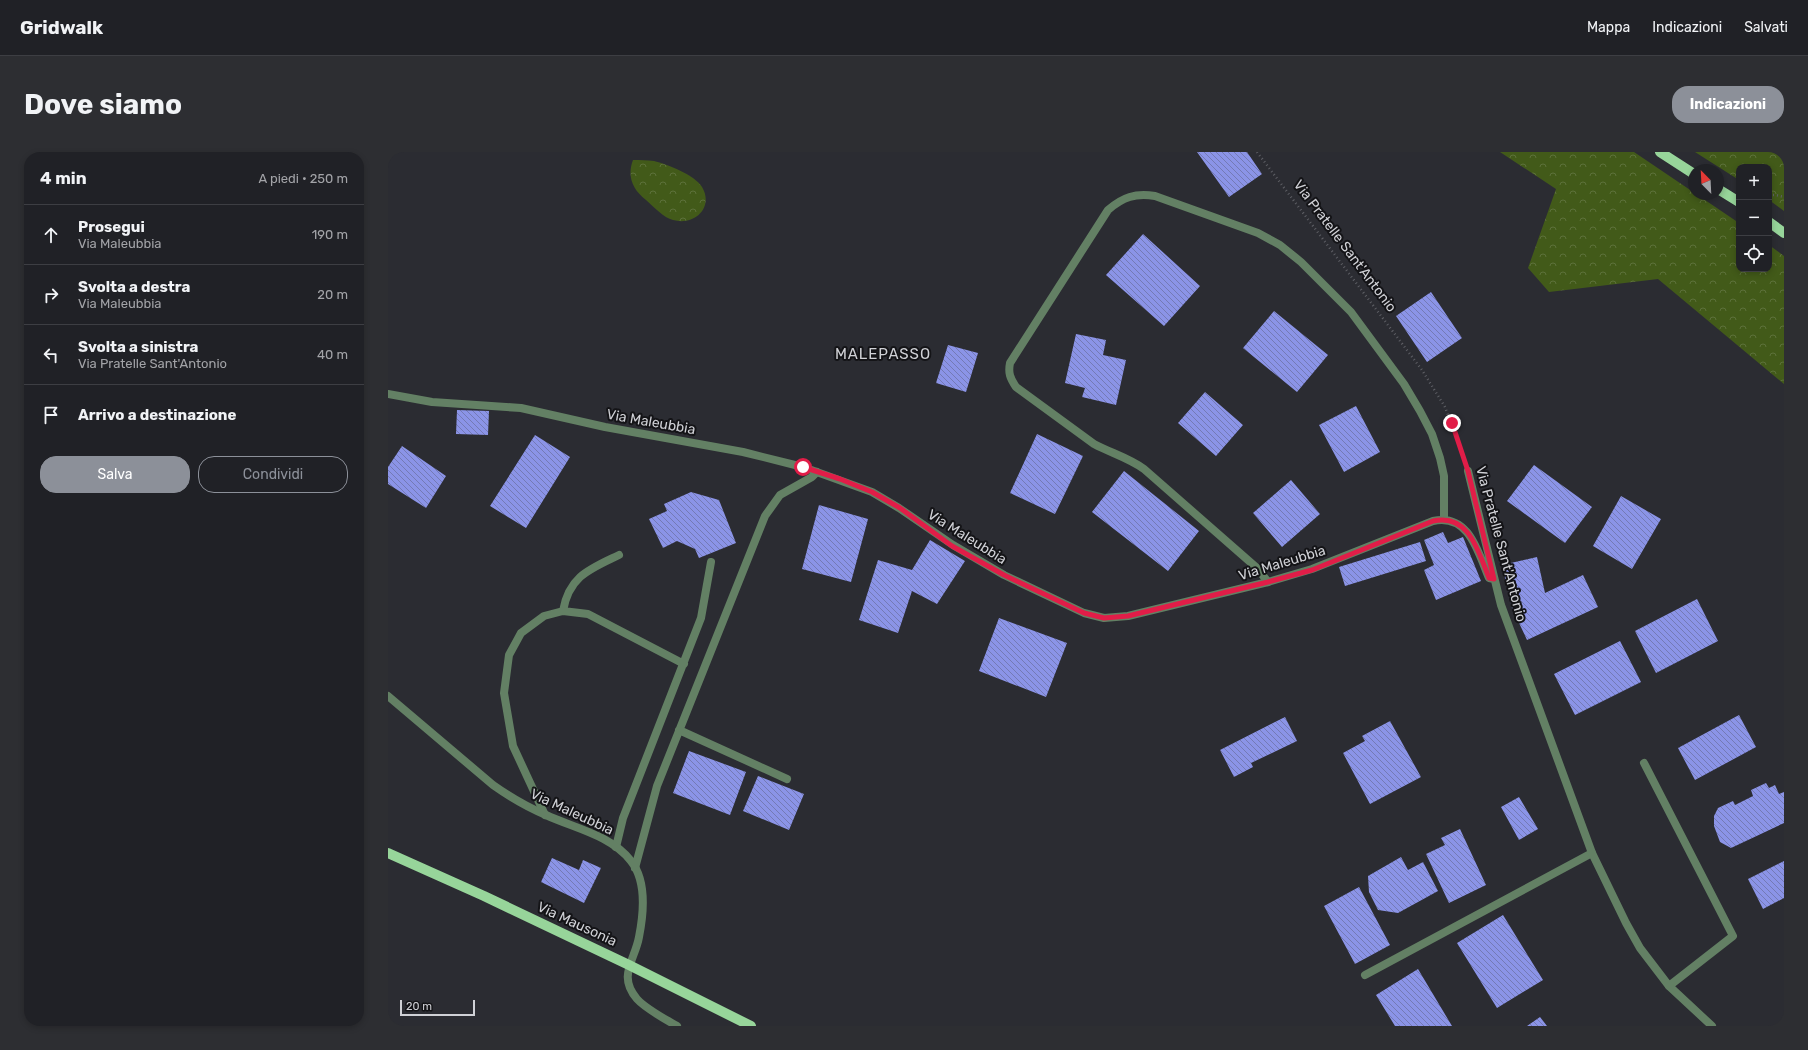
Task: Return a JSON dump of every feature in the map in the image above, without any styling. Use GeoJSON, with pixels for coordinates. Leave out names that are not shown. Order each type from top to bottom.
{"type":"FeatureCollection","features":[{"type":"Feature","properties":{"kind":"main road"},"geometry":{"type":"LineString","coordinates":[[1660,152],[1688,170]]}},
{"type":"Feature","properties":{"kind":"main road"},"geometry":{"type":"LineString","coordinates":[[1724,193],[1736,200]]}},
{"type":"Feature","properties":{"kind":"main road"},"geometry":{"type":"LineString","coordinates":[[1772,224],[1784,233]]}},
{"type":"Feature","properties":{"kind":"main road","name":"Via Mausonia"},"geometry":{"type":"LineString","coordinates":[[388,853],[484,896],[629,965],[751,1026]]}},
{"type":"Feature","properties":{"kind":"street"},"geometry":{"type":"LineString","coordinates":[[1268,582],[1257,568],[1144,469],[1133,461],[1107,451],[1094,444],[1016,387],[1008,372],[1010,363],[1108,210],[1119,200],[1132,195],[1144,194],[1155,196],[1258,233],[1280,245],[1301,262],[1351,312],[1404,384],[1432,434],[1444,476],[1444,519],[1457,522],[1466,531],[1489,578],[1494,579]]}},
{"type":"Feature","properties":{"kind":"street","name":"Via Maleubbia"},"geometry":{"type":"LineString","coordinates":[[388,394],[432,402],[521,408],[605,427],[743,452],[817,472],[872,492],[900,508],[952,546],[1004,575],[1084,613],[1104,618],[1128,616],[1312,570],[1433,521],[1444,519]]}},
{"type":"Feature","properties":{"kind":"street","name":"Via Pratelle Sant'Antonio"},"geometry":{"type":"LineString","coordinates":[[1468,471],[1501,606],[1592,853],[1626,923],[1640,948],[1670,986],[1712,1026]]}},
{"type":"Feature","properties":{"kind":"street"},"geometry":{"type":"LineString","coordinates":[[635,868],[657,786],[764,516],[780,495],[812,477],[817,472]]}},
{"type":"Feature","properties":{"kind":"street"},"geometry":{"type":"LineString","coordinates":[[563,611],[565,598],[574,582],[586,571],[619,555]]}},
{"type":"Feature","properties":{"kind":"street"},"geometry":{"type":"LineString","coordinates":[[616,847],[623,818],[701,618],[711,562]]}},
{"type":"Feature","properties":{"kind":"street"},"geometry":{"type":"LineString","coordinates":[[545,815],[513,746],[504,693],[509,655],[521,633],[544,616],[563,611],[588,614],[684,664]]}},
{"type":"Feature","properties":{"kind":"street","name":"Via Maleubbia"},"geometry":{"type":"LineString","coordinates":[[388,696],[493,785],[510,797],[545,815],[606,840],[631,861],[643,890],[639,938],[629,965],[627,978],[630,988],[637,1000],[677,1026]]}},
{"type":"Feature","properties":{"kind":"street"},"geometry":{"type":"LineString","coordinates":[[679,730],[787,778]]}},
{"type":"Feature","properties":{"kind":"street"},"geometry":{"type":"LineString","coordinates":[[1644,763],[1733,936],[1670,986]]}},
{"type":"Feature","properties":{"kind":"street"},"geometry":{"type":"LineString","coordinates":[[1365,975],[1592,853]]}},
{"type":"Feature","properties":{"kind":"path","name":"Via Pratelle Sant'Antonio"},"geometry":{"type":"LineString","coordinates":[[1257,152],[1422,370],[1438,395],[1452,423],[1468,471]]}},
{"type":"Feature","properties":{"kind":"path"},"geometry":{"type":"LineString","coordinates":[[1772,195],[1784,197]]}},
{"type":"Feature","properties":{"kind":"green space"},"geometry":{"type":"Polygon","coordinates":[[[1500,152],[1634,152],[1688,189],[1688,200],[1705,200],[1736,221],[1736,272],[1772,272],[1772,247],[1784,256],[1784,384],[1658,279],[1549,292],[1528,268],[1556,189],[1500,152]]]}},
{"type":"Feature","properties":{"kind":"green space"},"geometry":{"type":"Polygon","coordinates":[[[1695,152],[1784,152],[1784,211],[1772,202],[1772,164],[1736,164],[1736,178],[1724,170],[1724,164],[1714,164],[1695,152]]]}},
{"type":"Feature","properties":{"kind":"green space"},"geometry":{"type":"Polygon","coordinates":[[[633,160],[660,162],[693,178],[702,187],[705,194],[706,201],[704,208],[695,217],[681,221],[670,219],[662,214],[641,196],[634,187],[631,177],[631,166],[633,160]]]}},
{"type":"Feature","properties":{"kind":"building"},"geometry":{"type":"Polygon","coordinates":[[[1197,152],[1247,152],[1262,174],[1229,197],[1197,152]]]}},
{"type":"Feature","properties":{"kind":"building"},"geometry":{"type":"Polygon","coordinates":[[[1143,234],[1200,286],[1164,326],[1106,275],[1143,234]]]}},
{"type":"Feature","properties":{"kind":"building"},"geometry":{"type":"Polygon","coordinates":[[[1431,292],[1462,338],[1427,362],[1396,316],[1431,292]]]}},
{"type":"Feature","properties":{"kind":"building"},"geometry":{"type":"Polygon","coordinates":[[[1274,311],[1328,355],[1297,392],[1243,348],[1274,311]]]}},
{"type":"Feature","properties":{"kind":"building"},"geometry":{"type":"Polygon","coordinates":[[[1076,334],[1106,340],[1103,355],[1126,360],[1116,405],[1082,397],[1085,388],[1065,383],[1076,334]]]}},
{"type":"Feature","properties":{"kind":"building"},"geometry":{"type":"Polygon","coordinates":[[[948,345],[978,353],[966,392],[936,383],[948,345]]]}},
{"type":"Feature","properties":{"kind":"building"},"geometry":{"type":"Polygon","coordinates":[[[1205,392],[1243,425],[1216,456],[1178,423],[1205,392]]]}},
{"type":"Feature","properties":{"kind":"building"},"geometry":{"type":"Polygon","coordinates":[[[1356,406],[1380,452],[1344,472],[1319,425],[1356,406]]]}},
{"type":"Feature","properties":{"kind":"building"},"geometry":{"type":"Polygon","coordinates":[[[457,410],[489,411],[488,435],[456,434],[457,410]]]}},
{"type":"Feature","properties":{"kind":"building"},"geometry":{"type":"Polygon","coordinates":[[[1037,434],[1083,456],[1055,514],[1010,493],[1037,434]]]}},
{"type":"Feature","properties":{"kind":"building"},"geometry":{"type":"Polygon","coordinates":[[[535,435],[570,457],[526,528],[490,506],[535,435]]]}},
{"type":"Feature","properties":{"kind":"building"},"geometry":{"type":"Polygon","coordinates":[[[402,446],[446,476],[426,508],[388,484],[388,467],[402,446]]]}},
{"type":"Feature","properties":{"kind":"building"},"geometry":{"type":"Polygon","coordinates":[[[1534,465],[1592,507],[1565,543],[1507,501],[1534,465]]]}},
{"type":"Feature","properties":{"kind":"building"},"geometry":{"type":"Polygon","coordinates":[[[1124,471],[1199,531],[1168,571],[1092,512],[1124,471]]]}},
{"type":"Feature","properties":{"kind":"building"},"geometry":{"type":"Polygon","coordinates":[[[1291,480],[1320,514],[1282,547],[1253,513],[1291,480]]]}},
{"type":"Feature","properties":{"kind":"building"},"geometry":{"type":"Polygon","coordinates":[[[691,492],[719,500],[736,543],[699,558],[695,549],[677,541],[663,548],[649,519],[667,511],[664,504],[691,492]]]}},
{"type":"Feature","properties":{"kind":"building"},"geometry":{"type":"Polygon","coordinates":[[[1621,496],[1661,519],[1632,569],[1593,546],[1621,496]]]}},
{"type":"Feature","properties":{"kind":"building"},"geometry":{"type":"Polygon","coordinates":[[[819,505],[868,519],[851,582],[802,569],[819,505]]]}},
{"type":"Feature","properties":{"kind":"building"},"geometry":{"type":"Polygon","coordinates":[[[1443,532],[1448,543],[1463,537],[1481,581],[1436,600],[1424,570],[1434,565],[1424,540],[1443,532]]]}},
{"type":"Feature","properties":{"kind":"building"},"geometry":{"type":"Polygon","coordinates":[[[930,540],[965,561],[937,604],[912,591],[898,633],[859,620],[878,560],[912,570],[930,540]]]}},
{"type":"Feature","properties":{"kind":"building"},"geometry":{"type":"Polygon","coordinates":[[[1420,542],[1426,561],[1345,586],[1339,567],[1420,542]]]}},
{"type":"Feature","properties":{"kind":"building"},"geometry":{"type":"Polygon","coordinates":[[[1537,557],[1545,593],[1583,575],[1598,607],[1527,640],[1512,608],[1502,565],[1537,557]]]}},
{"type":"Feature","properties":{"kind":"building"},"geometry":{"type":"Polygon","coordinates":[[[1697,599],[1718,641],[1656,673],[1635,631],[1697,599]]]}},
{"type":"Feature","properties":{"kind":"building"},"geometry":{"type":"Polygon","coordinates":[[[999,618],[1067,643],[1046,697],[979,671],[999,618]]]}},
{"type":"Feature","properties":{"kind":"building"},"geometry":{"type":"Polygon","coordinates":[[[1620,641],[1641,682],[1575,715],[1554,674],[1620,641]]]}},
{"type":"Feature","properties":{"kind":"building"},"geometry":{"type":"Polygon","coordinates":[[[1739,715],[1756,747],[1695,780],[1678,748],[1739,715]]]}},
{"type":"Feature","properties":{"kind":"building"},"geometry":{"type":"Polygon","coordinates":[[[1285,717],[1297,741],[1251,763],[1253,767],[1234,777],[1220,750],[1285,717]]]}},
{"type":"Feature","properties":{"kind":"building"},"geometry":{"type":"Polygon","coordinates":[[[1390,721],[1421,777],[1370,804],[1343,753],[1365,741],[1362,736],[1390,721]]]}},
{"type":"Feature","properties":{"kind":"building"},"geometry":{"type":"Polygon","coordinates":[[[689,751],[746,772],[730,815],[673,793],[689,751]]]}},
{"type":"Feature","properties":{"kind":"building"},"geometry":{"type":"Polygon","coordinates":[[[758,776],[804,794],[789,830],[743,811],[758,776]]]}},
{"type":"Feature","properties":{"kind":"building"},"geometry":{"type":"Polygon","coordinates":[[[1766,783],[1769,788],[1775,785],[1779,794],[1784,792],[1784,823],[1731,848],[1720,842],[1714,826],[1714,816],[1718,808],[1733,801],[1735,805],[1753,796],[1751,790],[1766,783]]]}},
{"type":"Feature","properties":{"kind":"building"},"geometry":{"type":"Polygon","coordinates":[[[1519,797],[1538,829],[1519,840],[1501,807],[1519,797]]]}},
{"type":"Feature","properties":{"kind":"building"},"geometry":{"type":"Polygon","coordinates":[[[1460,829],[1486,885],[1449,903],[1426,854],[1445,845],[1441,838],[1460,829]]]}},
{"type":"Feature","properties":{"kind":"building"},"geometry":{"type":"Polygon","coordinates":[[[1401,857],[1408,870],[1423,862],[1438,891],[1398,913],[1378,910],[1369,892],[1368,876],[1401,857]]]}},
{"type":"Feature","properties":{"kind":"building"},"geometry":{"type":"Polygon","coordinates":[[[552,858],[579,870],[583,860],[601,868],[584,903],[541,882],[552,858]]]}},
{"type":"Feature","properties":{"kind":"building"},"geometry":{"type":"Polygon","coordinates":[[[1784,861],[1784,898],[1763,909],[1748,879],[1784,861]]]}},
{"type":"Feature","properties":{"kind":"building"},"geometry":{"type":"Polygon","coordinates":[[[1359,887],[1390,945],[1355,964],[1324,906],[1359,887]]]}},
{"type":"Feature","properties":{"kind":"building"},"geometry":{"type":"Polygon","coordinates":[[[1503,915],[1543,980],[1497,1008],[1457,943],[1503,915]]]}},
{"type":"Feature","properties":{"kind":"building"},"geometry":{"type":"Polygon","coordinates":[[[1418,969],[1452,1026],[1395,1026],[1376,995],[1418,969]]]}},
{"type":"Feature","properties":{"kind":"building"},"geometry":{"type":"Polygon","coordinates":[[[1540,1017],[1547,1026],[1527,1026],[1540,1017]]]}},
{"type":"Feature","properties":{"kind":"district","name":"MALEPASSO"},"geometry":{"type":"Point","coordinates":[883,354]}},
{"type":"Feature","properties":{"kind":"route"},"geometry":{"type":"LineString","coordinates":[[803,467],[840,479],[872,492],[900,508],[925,528],[952,546],[1004,575],[1084,613],[1104,618],[1128,616],[1312,570],[1433,521],[1444,519],[1457,522],[1462,526],[1470,537],[1489,578],[1493,580],[1468,471],[1460,443],[1452,423]]}}]}
